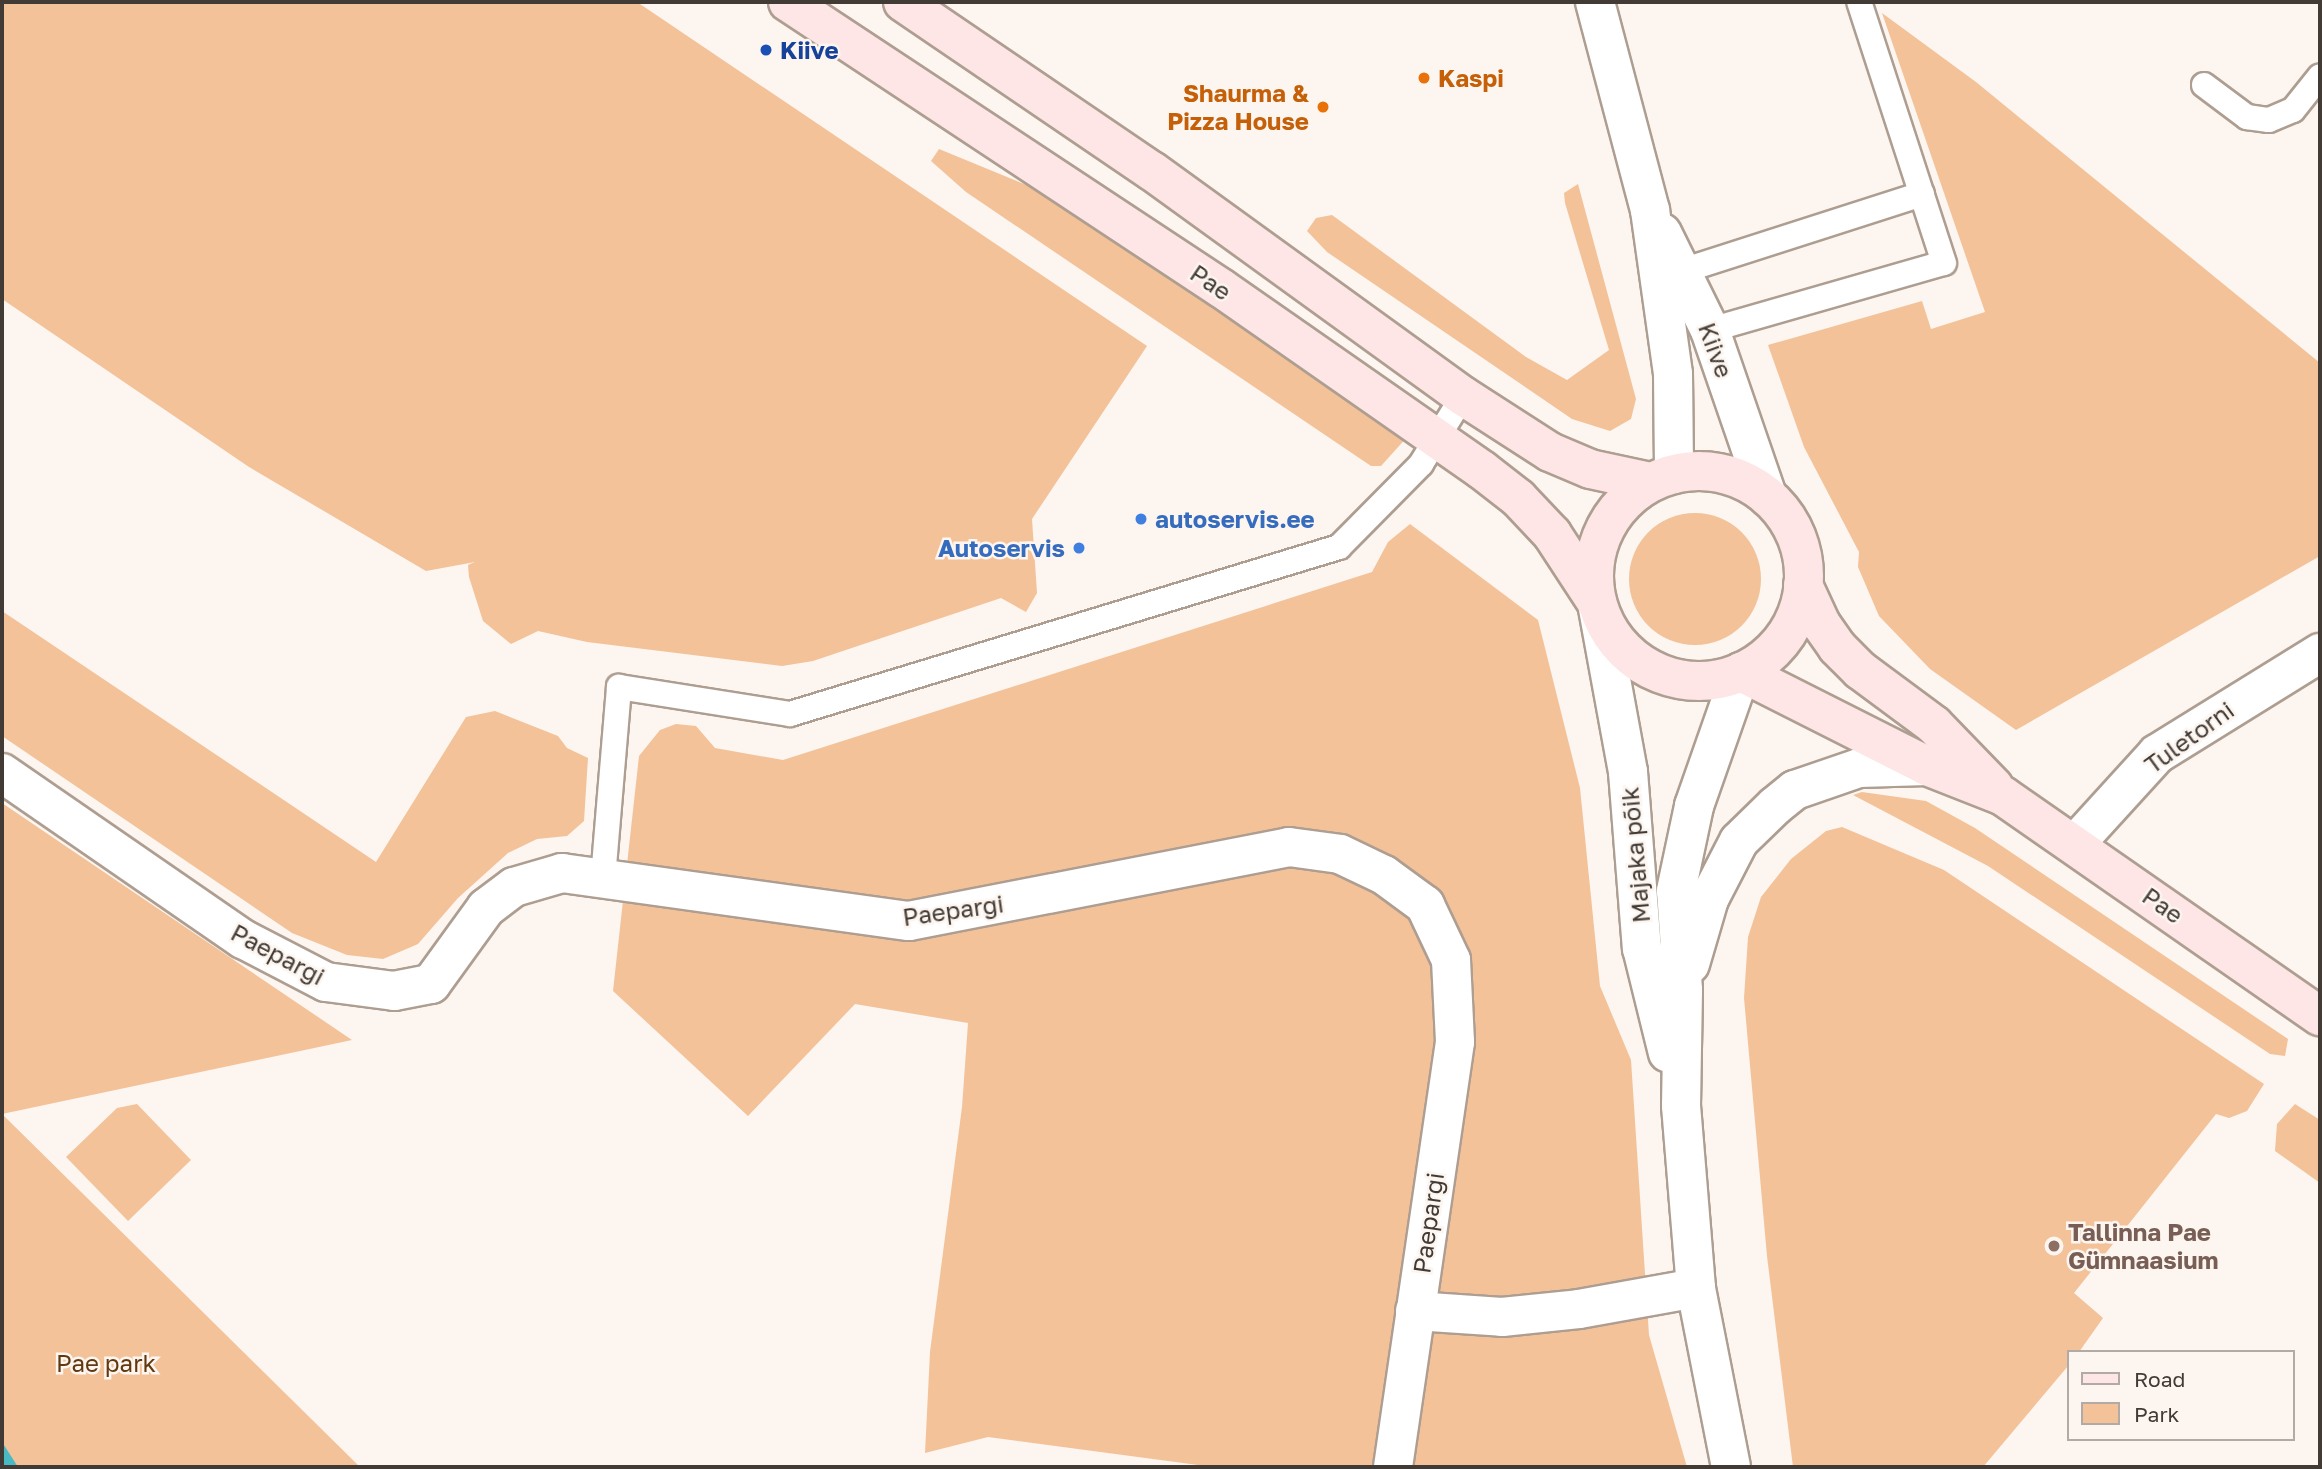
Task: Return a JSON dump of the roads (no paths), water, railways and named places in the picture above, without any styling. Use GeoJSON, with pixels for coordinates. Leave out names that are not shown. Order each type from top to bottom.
{"type":"FeatureCollection","features":[{"type":"Feature","properties":{"kind":"main road","name":"Pae"},"geometry":{"type":"LineString","coordinates":[[788,2],[1221,288],[1439,439],[1518,498],[1552,534],[1597,603]]}},
{"type":"Feature","properties":{"kind":"main road"},"geometry":{"type":"LineString","coordinates":[[903,2],[1152,171],[1463,396],[1550,452],[1590,470],[1662,478],[1722,473],[1767,496],[1796,536],[1804,585],[1788,632],[1767,655],[1741,672],[1697,681],[1653,671],[1617,643],[1597,603],[1594,565],[1604,530],[1625,501],[1662,478]]}},
{"type":"Feature","properties":{"kind":"main road","name":"Pae"},"geometry":{"type":"LineString","coordinates":[[1804,585],[1837,647],[1860,670],[1934,725],[2003,796]]}},
{"type":"Feature","properties":{"kind":"main road","name":"Pae"},"geometry":{"type":"LineString","coordinates":[[1741,672],[1927,766],[2003,796],[2076,843],[2320,1016]]}},
{"type":"Feature","properties":{"kind":"street","name":"Kiive"},"geometry":{"type":"LineString","coordinates":[[1595,2],[1650,209],[1673,374],[1662,478]]}},
{"type":"Feature","properties":{"kind":"street","name":"Kiive"},"geometry":{"type":"LineString","coordinates":[[1650,209],[1710,330],[1767,496]]}},
{"type":"Feature","properties":{"kind":"street","name":"Majaka põik"},"geometry":{"type":"LineString","coordinates":[[1597,603],[1628,772],[1642,948],[1681,1106]]}},
{"type":"Feature","properties":{"kind":"street","name":"Tuletorni"},"geometry":{"type":"LineString","coordinates":[[2076,843],[2157,754],[2320,653]]}},
{"type":"Feature","properties":{"kind":"street","name":"Majaka põik"},"geometry":{"type":"LineString","coordinates":[[1731,1467],[1696,1288],[1681,1106],[1683,990],[1676,891],[1694,806],[1741,672]]}},
{"type":"Feature","properties":{"kind":"street"},"geometry":{"type":"LineString","coordinates":[[1683,990],[1709,899],[1739,841],[1775,806],[1796,790],[1859,768],[1927,766]]}},
{"type":"Feature","properties":{"kind":"street","name":"Paepargi"},"geometry":{"type":"LineString","coordinates":[[2,773],[243,939],[326,982],[394,991],[430,984],[486,908],[514,887],[562,873],[909,921],[1289,847],[1340,854],[1384,875],[1425,905],[1451,960],[1455,1042],[1393,1467]]}},
{"type":"Feature","properties":{"kind":"street"},"geometry":{"type":"LineString","coordinates":[[1415,1311],[1502,1317],[1579,1309],[1696,1288]]}},
{"type":"Feature","properties":{"kind":"lane"},"geometry":{"type":"LineString","coordinates":[[1710,330],[1944,263],[1859,2]]}},
{"type":"Feature","properties":{"kind":"lane"},"geometry":{"type":"LineString","coordinates":[[2204,85],[2247,117],[2269,120],[2292,110],[2320,76]]}},
{"type":"Feature","properties":{"kind":"lane"},"geometry":{"type":"LineString","coordinates":[[1682,271],[1922,194]]}},
{"type":"Feature","properties":{"kind":"lane"},"geometry":{"type":"LineString","coordinates":[[603,878],[619,687],[790,714],[1339,547],[1439,439],[1463,396]]}},
{"type":"Feature","properties":{"kind":"water"},"geometry":{"type":"Polygon","coordinates":[[[2,1442],[18,1467],[2,1467],[2,1442]]]}},
{"type":"Feature","properties":{"kind":"place","name":"Kiive"},"geometry":{"type":"Point","coordinates":[766,50]}},
{"type":"Feature","properties":{"kind":"place","name":"Kaspi"},"geometry":{"type":"Point","coordinates":[1424,78]}},
{"type":"Feature","properties":{"kind":"place","name":"Shaurma & Pizza House"},"geometry":{"type":"Point","coordinates":[1323,107]}},
{"type":"Feature","properties":{"kind":"place","name":"autoservis.ee"},"geometry":{"type":"Point","coordinates":[1141,519]}},
{"type":"Feature","properties":{"kind":"place","name":"Autoservis"},"geometry":{"type":"Point","coordinates":[1079,548]}},
{"type":"Feature","properties":{"kind":"place","name":"Tallinna Pae Gümnaasium"},"geometry":{"type":"Point","coordinates":[2054,1246]}},
{"type":"Feature","properties":{"kind":"park label","name":"Pae park"},"geometry":{"type":"Point","coordinates":[106,1363]}}]}
